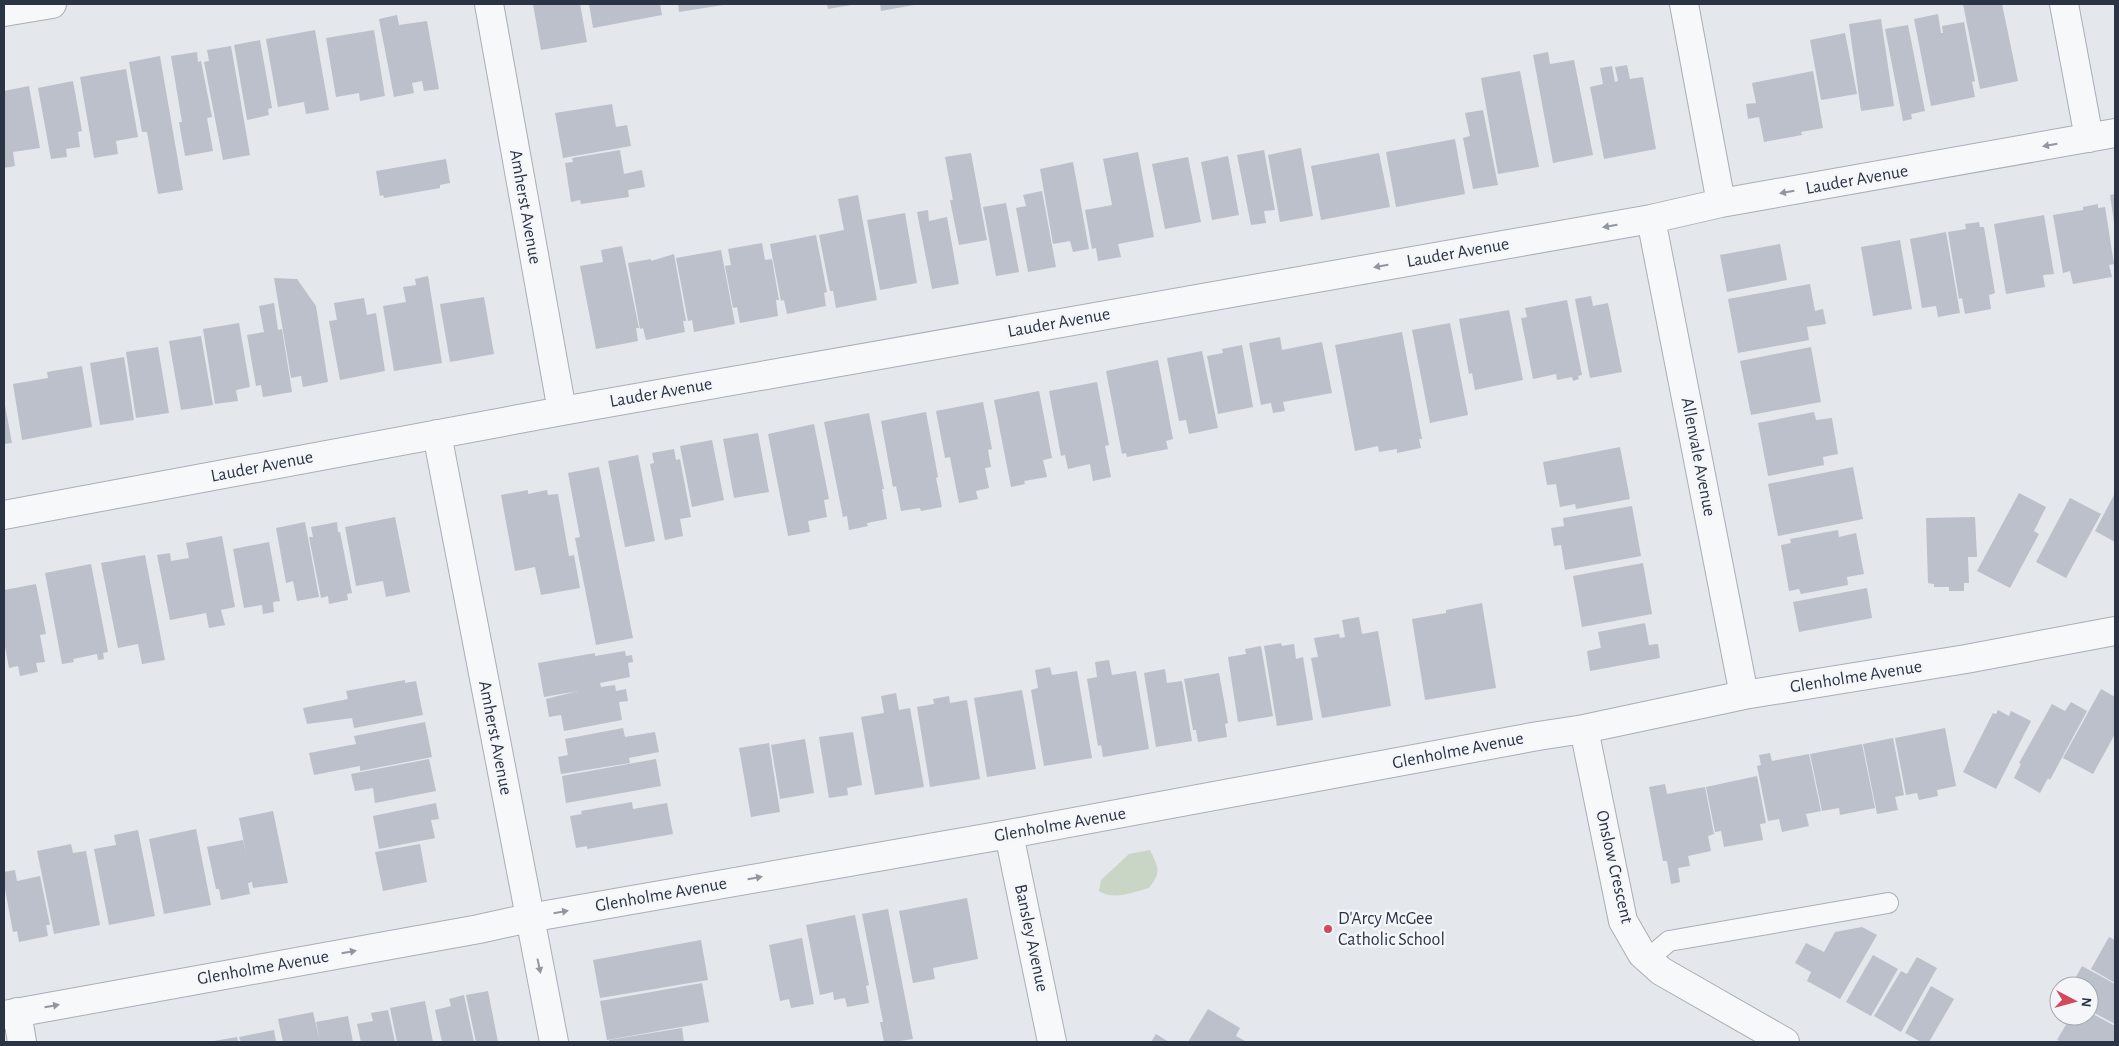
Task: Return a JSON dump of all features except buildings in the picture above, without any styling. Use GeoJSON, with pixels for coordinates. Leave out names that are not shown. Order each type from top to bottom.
{"type":"FeatureCollection","features":[{"type":"Feature","properties":{"kind":"street"},"geometry":{"type":"LineString","coordinates":[[4,12],[52,4]]}},
{"type":"Feature","properties":{"kind":"street","name":"Amherst Avenue"},"geometry":{"type":"LineString","coordinates":[[489,4],[562,411]]}},
{"type":"Feature","properties":{"kind":"street"},"geometry":{"type":"LineString","coordinates":[[1684,4],[1721,204]]}},
{"type":"Feature","properties":{"kind":"street"},"geometry":{"type":"LineString","coordinates":[[2064,4],[2089,138]]}},
{"type":"Feature","properties":{"kind":"street","name":"Lauder Avenue"},"geometry":{"type":"LineString","coordinates":[[4,515],[562,411],[1651,219],[1721,204],[2115,132]]}},
{"type":"Feature","properties":{"kind":"street","name":"Allenvale Avenue"},"geometry":{"type":"LineString","coordinates":[[1651,219],[1744,696]]}},
{"type":"Feature","properties":{"kind":"street","name":"Amherst Avenue"},"geometry":{"type":"LineString","coordinates":[[437,434],[554,1042]]}},
{"type":"Feature","properties":{"kind":"street","name":"Glenholme Avenue"},"geometry":{"type":"LineString","coordinates":[[10,1014],[478,929],[529,918],[1009,834],[1584,729],[1744,696],[1966,660],[2115,631]]}},
{"type":"Feature","properties":{"kind":"street","name":"Onslow Crescent"},"geometry":{"type":"LineString","coordinates":[[1584,729],[1623,921],[1633,940],[1648,959],[1660,970],[1785,1042]]}},
{"type":"Feature","properties":{"kind":"street","name":"Bansley Avenue"},"geometry":{"type":"LineString","coordinates":[[1009,834],[1052,1042]]}},
{"type":"Feature","properties":{"kind":"street"},"geometry":{"type":"LineString","coordinates":[[10,1014],[22,1042]]}},
{"type":"Feature","properties":{"kind":"lane"},"geometry":{"type":"LineString","coordinates":[[1648,959],[1669,941],[1888,903]]}},
{"type":"Feature","properties":{"kind":"green space"},"geometry":{"type":"Polygon","coordinates":[[[1150,850],[1155,861],[1157,873],[1149,888],[1117,896],[1099,891],[1101,880],[1129,854],[1150,850]]]}},
{"type":"Feature","properties":{"kind":"place","name":"D'Arcy McGee Catholic School"},"geometry":{"type":"Point","coordinates":[1328,929]}}]}
